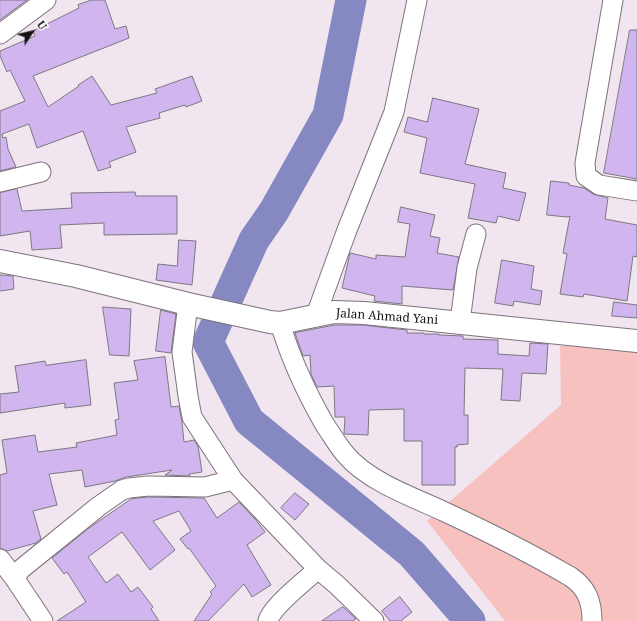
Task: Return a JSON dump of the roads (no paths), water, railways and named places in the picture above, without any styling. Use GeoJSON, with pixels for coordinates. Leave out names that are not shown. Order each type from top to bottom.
{"type":"FeatureCollection","features":[{"type":"Feature","properties":{"kind":"street"},"geometry":{"type":"LineString","coordinates":[[0,34],[46,0]]}},
{"type":"Feature","properties":{"kind":"street"},"geometry":{"type":"LineString","coordinates":[[316,315],[394,112],[417,0]]}},
{"type":"Feature","properties":{"kind":"street"},"geometry":{"type":"LineString","coordinates":[[613,0],[585,163],[586,176],[599,184],[637,191]]}},
{"type":"Feature","properties":{"kind":"street"},"geometry":{"type":"LineString","coordinates":[[0,182],[42,172]]}},
{"type":"Feature","properties":{"kind":"street"},"geometry":{"type":"LineString","coordinates":[[460,322],[467,268],[476,234]]}},
{"type":"Feature","properties":{"kind":"street","name":"Jalan Ahmad Yani"},"geometry":{"type":"LineString","coordinates":[[0,260],[76,276],[195,306],[275,323],[334,312],[364,313],[637,341]]}},
{"type":"Feature","properties":{"kind":"street"},"geometry":{"type":"LineString","coordinates":[[195,306],[182,352],[192,417],[233,480],[318,569],[337,585],[374,621]]}},
{"type":"Feature","properties":{"kind":"street"},"geometry":{"type":"LineString","coordinates":[[275,323],[310,400],[336,442],[346,455],[377,480],[515,545],[571,577],[579,583],[586,593],[592,611],[592,621]]}},
{"type":"Feature","properties":{"kind":"street"},"geometry":{"type":"LineString","coordinates":[[15,579],[20,570],[99,506],[122,490],[148,486],[205,487],[233,480]]}},
{"type":"Feature","properties":{"kind":"street"},"geometry":{"type":"LineString","coordinates":[[0,559],[43,621]]}},
{"type":"Feature","properties":{"kind":"street"},"geometry":{"type":"LineString","coordinates":[[268,621],[279,604],[318,569]]}},
{"type":"Feature","properties":{"kind":"waterway"},"geometry":{"type":"LineString","coordinates":[[351,0],[328,115],[274,211],[254,240],[208,342],[249,421],[412,554],[470,621]]}}]}
